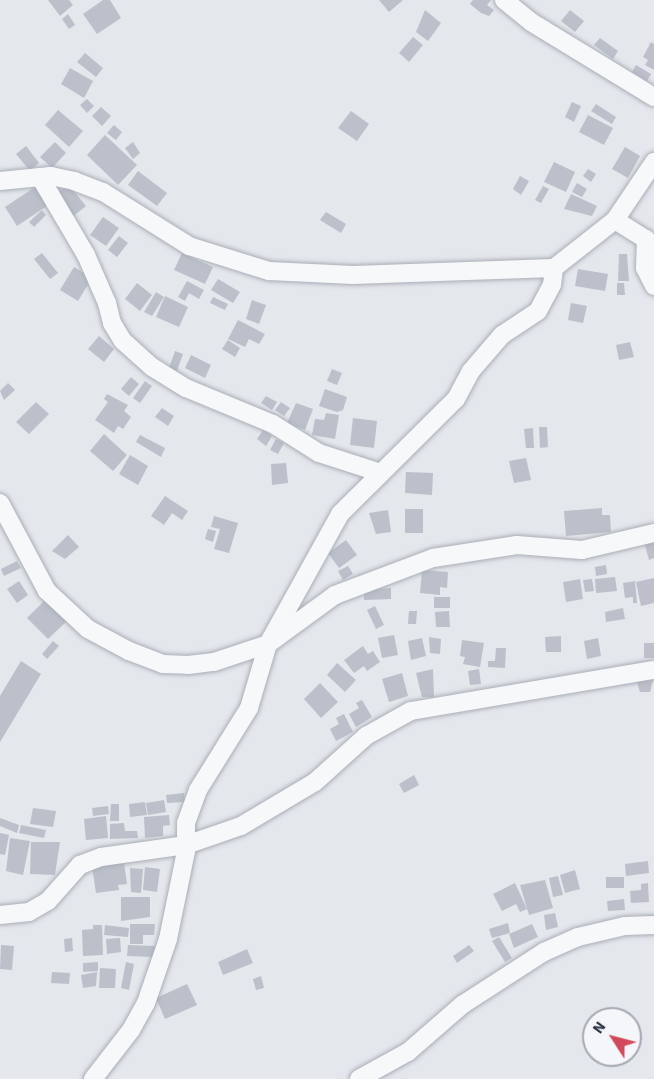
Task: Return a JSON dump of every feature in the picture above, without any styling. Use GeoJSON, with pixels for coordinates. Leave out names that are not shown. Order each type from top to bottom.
{"type":"FeatureCollection","features":[{"type":"Feature","properties":{"kind":"street"},"geometry":{"type":"LineString","coordinates":[[504,0],[531,22],[654,97]]}},
{"type":"Feature","properties":{"kind":"street"},"geometry":{"type":"LineString","coordinates":[[0,181],[40,177],[74,181],[103,192],[189,246],[269,271],[353,275],[554,268],[615,220],[654,162]]}},
{"type":"Feature","properties":{"kind":"street"},"geometry":{"type":"LineString","coordinates":[[40,177],[86,255],[107,303],[112,323],[123,341],[152,367],[186,388],[273,424],[319,453],[381,473]]}},
{"type":"Feature","properties":{"kind":"street"},"geometry":{"type":"LineString","coordinates":[[615,220],[646,239],[645,268],[654,286]]}},
{"type":"Feature","properties":{"kind":"street"},"geometry":{"type":"LineString","coordinates":[[93,1079],[131,1030],[146,1003],[168,939],[191,806],[249,708],[268,644],[340,514],[456,399],[471,371],[502,335],[538,311],[552,285],[554,268]]}},
{"type":"Feature","properties":{"kind":"street"},"geometry":{"type":"LineString","coordinates":[[0,503],[47,591],[88,629],[108,641],[163,664],[188,665],[214,662],[268,644],[335,596],[433,558],[517,545],[582,550],[654,533]]}},
{"type":"Feature","properties":{"kind":"street"},"geometry":{"type":"LineString","coordinates":[[0,915],[29,912],[48,902],[80,865],[101,857],[186,845],[241,826],[315,782],[366,736],[411,711],[654,670]]}},
{"type":"Feature","properties":{"kind":"street"},"geometry":{"type":"LineString","coordinates":[[359,1079],[400,1058],[462,1005],[544,952],[578,937],[625,926],[654,925]]}},
{"type":"Feature","properties":{"kind":"building"},"geometry":{"type":"Polygon","coordinates":[[[48,0],[69,0],[73,5],[60,16],[48,0]]]}},
{"type":"Feature","properties":{"kind":"building"},"geometry":{"type":"Polygon","coordinates":[[[103,0],[110,0],[121,18],[97,34],[83,14],[103,0]]]}},
{"type":"Feature","properties":{"kind":"building"},"geometry":{"type":"Polygon","coordinates":[[[379,0],[403,0],[389,12],[379,0]]]}},
{"type":"Feature","properties":{"kind":"building"},"geometry":{"type":"Polygon","coordinates":[[[473,0],[491,0],[487,5],[494,10],[489,16],[481,13],[470,4],[473,0]]]}},
{"type":"Feature","properties":{"kind":"building"},"geometry":{"type":"Polygon","coordinates":[[[425,10],[441,23],[428,41],[416,32],[425,10]]]}},
{"type":"Feature","properties":{"kind":"building"},"geometry":{"type":"Polygon","coordinates":[[[570,10],[584,21],[575,32],[561,21],[570,10]]]}},
{"type":"Feature","properties":{"kind":"building"},"geometry":{"type":"Polygon","coordinates":[[[68,14],[75,25],[69,29],[62,19],[68,14]]]}},
{"type":"Feature","properties":{"kind":"building"},"geometry":{"type":"Polygon","coordinates":[[[413,37],[423,45],[409,62],[399,53],[413,37]]]}},
{"type":"Feature","properties":{"kind":"building"},"geometry":{"type":"Polygon","coordinates":[[[600,38],[618,51],[613,59],[594,45],[600,38]]]}},
{"type":"Feature","properties":{"kind":"building"},"geometry":{"type":"Polygon","coordinates":[[[651,42],[654,44],[654,70],[645,65],[648,60],[643,57],[651,42]]]}},
{"type":"Feature","properties":{"kind":"building"},"geometry":{"type":"Polygon","coordinates":[[[85,53],[103,68],[96,77],[77,62],[85,53]]]}},
{"type":"Feature","properties":{"kind":"building"},"geometry":{"type":"Polygon","coordinates":[[[636,65],[651,74],[647,81],[632,72],[636,65]]]}},
{"type":"Feature","properties":{"kind":"building"},"geometry":{"type":"Polygon","coordinates":[[[70,68],[93,81],[84,98],[61,84],[70,68]]]}},
{"type":"Feature","properties":{"kind":"building"},"geometry":{"type":"Polygon","coordinates":[[[87,99],[94,106],[87,113],[80,105],[87,99]]]}},
{"type":"Feature","properties":{"kind":"building"},"geometry":{"type":"Polygon","coordinates":[[[572,102],[581,106],[574,122],[565,117],[572,102]]]}},
{"type":"Feature","properties":{"kind":"building"},"geometry":{"type":"Polygon","coordinates":[[[596,104],[616,117],[612,124],[591,111],[596,104]]]}},
{"type":"Feature","properties":{"kind":"building"},"geometry":{"type":"Polygon","coordinates":[[[101,107],[111,116],[102,126],[92,116],[101,107]]]}},
{"type":"Feature","properties":{"kind":"building"},"geometry":{"type":"Polygon","coordinates":[[[58,110],[83,131],[69,147],[45,125],[58,110]]]}},
{"type":"Feature","properties":{"kind":"building"},"geometry":{"type":"Polygon","coordinates":[[[351,111],[369,124],[357,141],[338,128],[351,111]]]}},
{"type":"Feature","properties":{"kind":"building"},"geometry":{"type":"Polygon","coordinates":[[[588,115],[613,128],[604,145],[579,132],[588,115]]]}},
{"type":"Feature","properties":{"kind":"building"},"geometry":{"type":"Polygon","coordinates":[[[114,125],[122,132],[116,140],[107,133],[114,125]]]}},
{"type":"Feature","properties":{"kind":"building"},"geometry":{"type":"Polygon","coordinates":[[[105,135],[137,165],[118,185],[87,155],[105,135]]]}},
{"type":"Feature","properties":{"kind":"building"},"geometry":{"type":"Polygon","coordinates":[[[55,142],[66,153],[52,168],[40,157],[55,142]]]}},
{"type":"Feature","properties":{"kind":"building"},"geometry":{"type":"Polygon","coordinates":[[[133,142],[140,153],[133,159],[125,148],[133,142]]]}},
{"type":"Feature","properties":{"kind":"building"},"geometry":{"type":"Polygon","coordinates":[[[26,146],[39,163],[30,171],[16,154],[26,146]]]}},
{"type":"Feature","properties":{"kind":"building"},"geometry":{"type":"Polygon","coordinates":[[[625,147],[640,156],[628,178],[612,169],[625,147]]]}},
{"type":"Feature","properties":{"kind":"building"},"geometry":{"type":"Polygon","coordinates":[[[554,162],[575,172],[566,192],[544,182],[554,162]]]}},
{"type":"Feature","properties":{"kind":"building"},"geometry":{"type":"Polygon","coordinates":[[[588,169],[596,174],[591,182],[583,176],[588,169]]]}},
{"type":"Feature","properties":{"kind":"building"},"geometry":{"type":"Polygon","coordinates":[[[138,171],[167,193],[157,206],[128,185],[138,171]]]}},
{"type":"Feature","properties":{"kind":"building"},"geometry":{"type":"Polygon","coordinates":[[[520,176],[529,181],[521,195],[513,189],[520,176]]]}},
{"type":"Feature","properties":{"kind":"building"},"geometry":{"type":"Polygon","coordinates":[[[577,183],[587,189],[582,197],[572,192],[577,183]]]}},
{"type":"Feature","properties":{"kind":"building"},"geometry":{"type":"Polygon","coordinates":[[[68,184],[86,206],[71,218],[53,196],[68,184]]]}},
{"type":"Feature","properties":{"kind":"building"},"geometry":{"type":"Polygon","coordinates":[[[543,186],[549,189],[541,203],[535,200],[543,186]]]}},
{"type":"Feature","properties":{"kind":"building"},"geometry":{"type":"Polygon","coordinates":[[[35,187],[47,206],[17,226],[5,207],[35,187]]]}},
{"type":"Feature","properties":{"kind":"building"},"geometry":{"type":"Polygon","coordinates":[[[571,194],[597,206],[592,216],[564,209],[571,194]]]}},
{"type":"Feature","properties":{"kind":"building"},"geometry":{"type":"Polygon","coordinates":[[[42,210],[46,215],[34,227],[29,222],[42,210]]]}},
{"type":"Feature","properties":{"kind":"building"},"geometry":{"type":"Polygon","coordinates":[[[326,212],[346,224],[341,233],[320,220],[326,212]]]}},
{"type":"Feature","properties":{"kind":"building"},"geometry":{"type":"Polygon","coordinates":[[[103,217],[119,228],[106,246],[90,235],[103,217]]]}},
{"type":"Feature","properties":{"kind":"building"},"geometry":{"type":"Polygon","coordinates":[[[119,236],[128,243],[117,257],[108,250],[119,236]]]}},
{"type":"Feature","properties":{"kind":"building"},"geometry":{"type":"Polygon","coordinates":[[[42,253],[58,273],[50,279],[34,259],[42,253]]]}},
{"type":"Feature","properties":{"kind":"building"},"geometry":{"type":"Polygon","coordinates":[[[182,253],[213,267],[205,284],[174,270],[182,253]]]}},
{"type":"Feature","properties":{"kind":"building"},"geometry":{"type":"Polygon","coordinates":[[[619,254],[627,254],[629,281],[618,281],[619,254]]]}},
{"type":"Feature","properties":{"kind":"building"},"geometry":{"type":"Polygon","coordinates":[[[74,267],[92,278],[78,301],[60,290],[74,267]]]}},
{"type":"Feature","properties":{"kind":"building"},"geometry":{"type":"Polygon","coordinates":[[[578,269],[608,274],[605,291],[575,286],[578,269]]]}},
{"type":"Feature","properties":{"kind":"building"},"geometry":{"type":"Polygon","coordinates":[[[218,279],[240,292],[233,303],[211,290],[218,279]]]}},
{"type":"Feature","properties":{"kind":"building"},"geometry":{"type":"Polygon","coordinates":[[[187,281],[204,290],[199,299],[189,293],[185,301],[178,297],[187,281]]]}},
{"type":"Feature","properties":{"kind":"building"},"geometry":{"type":"Polygon","coordinates":[[[137,283],[152,295],[140,311],[125,299],[137,283]]]}},
{"type":"Feature","properties":{"kind":"building"},"geometry":{"type":"Polygon","coordinates":[[[617,283],[624,283],[625,295],[617,295],[617,283]]]}},
{"type":"Feature","properties":{"kind":"building"},"geometry":{"type":"Polygon","coordinates":[[[156,292],[164,297],[152,316],[144,312],[156,292]]]}},
{"type":"Feature","properties":{"kind":"building"},"geometry":{"type":"Polygon","coordinates":[[[165,296],[188,307],[179,327],[156,317],[165,296]]]}},
{"type":"Feature","properties":{"kind":"building"},"geometry":{"type":"Polygon","coordinates":[[[213,297],[228,304],[225,310],[210,303],[213,297]]]}},
{"type":"Feature","properties":{"kind":"building"},"geometry":{"type":"Polygon","coordinates":[[[252,300],[266,305],[259,324],[246,319],[252,300]]]}},
{"type":"Feature","properties":{"kind":"building"},"geometry":{"type":"Polygon","coordinates":[[[571,303],[587,306],[583,323],[568,320],[571,303]]]}},
{"type":"Feature","properties":{"kind":"building"},"geometry":{"type":"Polygon","coordinates":[[[238,320],[265,334],[259,344],[249,339],[245,347],[228,339],[238,320]]]}},
{"type":"Feature","properties":{"kind":"building"},"geometry":{"type":"Polygon","coordinates":[[[99,336],[114,349],[104,362],[88,349],[99,336]]]}},
{"type":"Feature","properties":{"kind":"building"},"geometry":{"type":"Polygon","coordinates":[[[228,340],[240,348],[235,357],[222,349],[228,340]]]}},
{"type":"Feature","properties":{"kind":"building"},"geometry":{"type":"Polygon","coordinates":[[[630,342],[634,357],[619,360],[616,345],[630,342]]]}},
{"type":"Feature","properties":{"kind":"building"},"geometry":{"type":"Polygon","coordinates":[[[175,351],[183,354],[177,371],[169,368],[175,351]]]}},
{"type":"Feature","properties":{"kind":"building"},"geometry":{"type":"Polygon","coordinates":[[[191,355],[211,365],[205,378],[185,368],[191,355]]]}},
{"type":"Feature","properties":{"kind":"building"},"geometry":{"type":"Polygon","coordinates":[[[332,369],[342,373],[337,385],[327,381],[332,369]]]}},
{"type":"Feature","properties":{"kind":"building"},"geometry":{"type":"Polygon","coordinates":[[[131,377],[139,384],[129,396],[121,389],[131,377]]]}},
{"type":"Feature","properties":{"kind":"building"},"geometry":{"type":"Polygon","coordinates":[[[145,381],[152,386],[140,403],[133,398],[145,381]]]}},
{"type":"Feature","properties":{"kind":"building"},"geometry":{"type":"Polygon","coordinates":[[[8,383],[15,390],[4,400],[0,391],[8,383]]]}},
{"type":"Feature","properties":{"kind":"building"},"geometry":{"type":"Polygon","coordinates":[[[325,389],[347,397],[343,410],[337,412],[319,406],[325,389]]]}},
{"type":"Feature","properties":{"kind":"building"},"geometry":{"type":"Polygon","coordinates":[[[107,394],[128,405],[124,411],[131,417],[123,429],[118,426],[114,433],[95,420],[108,402],[104,399],[107,394]]]}},
{"type":"Feature","properties":{"kind":"building"},"geometry":{"type":"Polygon","coordinates":[[[266,396],[277,402],[272,410],[261,403],[266,396]]]}},
{"type":"Feature","properties":{"kind":"building"},"geometry":{"type":"Polygon","coordinates":[[[36,402],[49,414],[29,434],[16,422],[36,402]]]}},
{"type":"Feature","properties":{"kind":"building"},"geometry":{"type":"Polygon","coordinates":[[[281,402],[290,408],[284,416],[275,410],[281,402]]]}},
{"type":"Feature","properties":{"kind":"building"},"geometry":{"type":"Polygon","coordinates":[[[296,403],[313,409],[305,430],[287,423],[296,403]]]}},
{"type":"Feature","properties":{"kind":"building"},"geometry":{"type":"Polygon","coordinates":[[[162,408],[174,416],[168,426],[155,417],[162,408]]]}},
{"type":"Feature","properties":{"kind":"building"},"geometry":{"type":"Polygon","coordinates":[[[326,413],[339,415],[335,439],[312,435],[315,419],[324,420],[326,413]]]}},
{"type":"Feature","properties":{"kind":"building"},"geometry":{"type":"Polygon","coordinates":[[[353,418],[377,421],[374,448],[350,445],[353,418]]]}},
{"type":"Feature","properties":{"kind":"building"},"geometry":{"type":"Polygon","coordinates":[[[539,427],[547,427],[548,447],[540,448],[539,427]]]}},
{"type":"Feature","properties":{"kind":"building"},"geometry":{"type":"Polygon","coordinates":[[[533,428],[534,448],[526,448],[524,429],[533,428]]]}},
{"type":"Feature","properties":{"kind":"building"},"geometry":{"type":"Polygon","coordinates":[[[263,430],[272,436],[266,446],[257,439],[263,430]]]}},
{"type":"Feature","properties":{"kind":"building"},"geometry":{"type":"Polygon","coordinates":[[[104,434],[127,455],[113,471],[90,451],[104,434]]]}},
{"type":"Feature","properties":{"kind":"building"},"geometry":{"type":"Polygon","coordinates":[[[140,435],[165,448],[161,457],[136,442],[140,435]]]}},
{"type":"Feature","properties":{"kind":"building"},"geometry":{"type":"Polygon","coordinates":[[[276,439],[284,443],[278,454],[270,450],[276,439]]]}},
{"type":"Feature","properties":{"kind":"building"},"geometry":{"type":"Polygon","coordinates":[[[130,455],[148,466],[138,485],[119,474],[130,455]]]}},
{"type":"Feature","properties":{"kind":"building"},"geometry":{"type":"Polygon","coordinates":[[[526,458],[531,480],[514,483],[509,461],[526,458]]]}},
{"type":"Feature","properties":{"kind":"building"},"geometry":{"type":"Polygon","coordinates":[[[286,463],[288,483],[272,485],[271,464],[286,463]]]}},
{"type":"Feature","properties":{"kind":"building"},"geometry":{"type":"Polygon","coordinates":[[[406,472],[433,473],[432,495],[405,493],[406,472]]]}},
{"type":"Feature","properties":{"kind":"building"},"geometry":{"type":"Polygon","coordinates":[[[165,496],[188,511],[182,520],[172,513],[164,525],[151,516],[165,496]]]}},
{"type":"Feature","properties":{"kind":"building"},"geometry":{"type":"Polygon","coordinates":[[[602,508],[602,515],[610,515],[611,532],[566,536],[564,511],[602,508]]]}},
{"type":"Feature","properties":{"kind":"building"},"geometry":{"type":"Polygon","coordinates":[[[405,509],[423,509],[423,533],[405,533],[405,509]]]}},
{"type":"Feature","properties":{"kind":"building"},"geometry":{"type":"Polygon","coordinates":[[[388,510],[391,532],[376,534],[369,513],[388,510]]]}},
{"type":"Feature","properties":{"kind":"building"},"geometry":{"type":"Polygon","coordinates":[[[214,516],[238,523],[229,553],[214,549],[220,529],[211,527],[214,516]]]}},
{"type":"Feature","properties":{"kind":"building"},"geometry":{"type":"Polygon","coordinates":[[[208,529],[216,531],[213,542],[205,539],[208,529]]]}},
{"type":"Feature","properties":{"kind":"building"},"geometry":{"type":"Polygon","coordinates":[[[68,535],[79,547],[65,559],[52,551],[68,535]]]}},
{"type":"Feature","properties":{"kind":"building"},"geometry":{"type":"Polygon","coordinates":[[[654,539],[654,558],[649,560],[644,542],[654,539]]]}},
{"type":"Feature","properties":{"kind":"building"},"geometry":{"type":"Polygon","coordinates":[[[346,540],[357,555],[339,568],[328,553],[346,540]]]}},
{"type":"Feature","properties":{"kind":"building"},"geometry":{"type":"Polygon","coordinates":[[[17,561],[21,568],[4,576],[1,569],[17,561]]]}},
{"type":"Feature","properties":{"kind":"building"},"geometry":{"type":"Polygon","coordinates":[[[606,565],[607,574],[596,576],[595,567],[606,565]]]}},
{"type":"Feature","properties":{"kind":"building"},"geometry":{"type":"Polygon","coordinates":[[[348,566],[353,574],[343,580],[338,571],[348,566]]]}},
{"type":"Feature","properties":{"kind":"building"},"geometry":{"type":"Polygon","coordinates":[[[422,570],[448,572],[447,588],[440,587],[440,595],[420,593],[422,570]]]}},
{"type":"Feature","properties":{"kind":"building"},"geometry":{"type":"Polygon","coordinates":[[[615,577],[617,591],[596,593],[595,579],[615,577]]]}},
{"type":"Feature","properties":{"kind":"building"},"geometry":{"type":"Polygon","coordinates":[[[654,578],[654,603],[641,606],[636,582],[654,578]]]}},
{"type":"Feature","properties":{"kind":"building"},"geometry":{"type":"Polygon","coordinates":[[[580,579],[583,599],[566,602],[563,582],[580,579]]]}},
{"type":"Feature","properties":{"kind":"building"},"geometry":{"type":"Polygon","coordinates":[[[592,579],[594,591],[585,592],[583,580],[592,579]]]}},
{"type":"Feature","properties":{"kind":"building"},"geometry":{"type":"Polygon","coordinates":[[[19,581],[28,595],[17,603],[7,589],[19,581]]]}},
{"type":"Feature","properties":{"kind":"building"},"geometry":{"type":"Polygon","coordinates":[[[635,581],[637,603],[633,603],[633,597],[625,598],[623,583],[635,581]]]}},
{"type":"Feature","properties":{"kind":"building"},"geometry":{"type":"Polygon","coordinates":[[[391,588],[391,599],[364,600],[364,590],[391,588]]]}},
{"type":"Feature","properties":{"kind":"building"},"geometry":{"type":"Polygon","coordinates":[[[434,597],[450,597],[450,608],[434,608],[434,597]]]}},
{"type":"Feature","properties":{"kind":"building"},"geometry":{"type":"Polygon","coordinates":[[[47,598],[68,620],[48,639],[27,618],[47,598]]]}},
{"type":"Feature","properties":{"kind":"building"},"geometry":{"type":"Polygon","coordinates":[[[375,606],[384,625],[376,629],[367,610],[375,606]]]}},
{"type":"Feature","properties":{"kind":"building"},"geometry":{"type":"Polygon","coordinates":[[[623,608],[625,619],[606,622],[605,612],[623,608]]]}},
{"type":"Feature","properties":{"kind":"building"},"geometry":{"type":"Polygon","coordinates":[[[409,611],[417,611],[416,624],[408,624],[409,611]]]}},
{"type":"Feature","properties":{"kind":"building"},"geometry":{"type":"Polygon","coordinates":[[[449,611],[450,627],[436,627],[435,612],[449,611]]]}},
{"type":"Feature","properties":{"kind":"building"},"geometry":{"type":"Polygon","coordinates":[[[394,635],[398,655],[382,658],[378,638],[394,635]]]}},
{"type":"Feature","properties":{"kind":"building"},"geometry":{"type":"Polygon","coordinates":[[[561,636],[561,652],[546,652],[545,637],[561,636]]]}},
{"type":"Feature","properties":{"kind":"building"},"geometry":{"type":"Polygon","coordinates":[[[429,637],[441,639],[440,654],[430,653],[429,637]]]}},
{"type":"Feature","properties":{"kind":"building"},"geometry":{"type":"Polygon","coordinates":[[[422,638],[426,656],[411,660],[408,641],[422,638]]]}},
{"type":"Feature","properties":{"kind":"building"},"geometry":{"type":"Polygon","coordinates":[[[598,638],[601,656],[587,659],[584,641],[598,638]]]}},
{"type":"Feature","properties":{"kind":"building"},"geometry":{"type":"Polygon","coordinates":[[[462,640],[484,643],[480,667],[463,664],[465,657],[460,656],[462,640]]]}},
{"type":"Feature","properties":{"kind":"building"},"geometry":{"type":"Polygon","coordinates":[[[53,641],[59,646],[47,659],[42,654],[53,641]]]}},
{"type":"Feature","properties":{"kind":"building"},"geometry":{"type":"Polygon","coordinates":[[[644,643],[654,643],[654,658],[644,658],[644,643]]]}},
{"type":"Feature","properties":{"kind":"building"},"geometry":{"type":"Polygon","coordinates":[[[363,646],[368,654],[373,651],[380,662],[367,671],[364,666],[354,673],[344,660],[363,646]]]}},
{"type":"Feature","properties":{"kind":"building"},"geometry":{"type":"Polygon","coordinates":[[[496,648],[506,648],[505,668],[488,667],[488,661],[495,661],[496,648]]]}},
{"type":"Feature","properties":{"kind":"building"},"geometry":{"type":"Polygon","coordinates":[[[21,661],[41,674],[0,742],[0,696],[21,661]]]}},
{"type":"Feature","properties":{"kind":"building"},"geometry":{"type":"Polygon","coordinates":[[[337,663],[356,680],[345,692],[327,675],[337,663]]]}},
{"type":"Feature","properties":{"kind":"building"},"geometry":{"type":"Polygon","coordinates":[[[433,669],[434,697],[422,697],[416,673],[433,669]]]}},
{"type":"Feature","properties":{"kind":"building"},"geometry":{"type":"Polygon","coordinates":[[[479,669],[481,684],[470,685],[468,671],[479,669]]]}},
{"type":"Feature","properties":{"kind":"building"},"geometry":{"type":"Polygon","coordinates":[[[402,673],[408,696],[389,702],[382,679],[402,673]]]}},
{"type":"Feature","properties":{"kind":"building"},"geometry":{"type":"Polygon","coordinates":[[[654,675],[650,692],[640,692],[635,676],[654,675]]]}},
{"type":"Feature","properties":{"kind":"building"},"geometry":{"type":"Polygon","coordinates":[[[320,683],[338,702],[321,718],[304,699],[320,683]]]}},
{"type":"Feature","properties":{"kind":"building"},"geometry":{"type":"Polygon","coordinates":[[[362,700],[372,717],[356,727],[349,714],[359,708],[356,703],[362,700]]]}},
{"type":"Feature","properties":{"kind":"building"},"geometry":{"type":"Polygon","coordinates":[[[344,714],[353,732],[336,741],[330,729],[339,724],[336,718],[344,714]]]}},
{"type":"Feature","properties":{"kind":"building"},"geometry":{"type":"Polygon","coordinates":[[[414,775],[419,785],[404,793],[399,784],[414,775]]]}},
{"type":"Feature","properties":{"kind":"building"},"geometry":{"type":"Polygon","coordinates":[[[184,793],[185,802],[167,803],[166,795],[184,793]]]}},
{"type":"Feature","properties":{"kind":"building"},"geometry":{"type":"Polygon","coordinates":[[[164,800],[166,812],[148,815],[146,803],[164,800]]]}},
{"type":"Feature","properties":{"kind":"building"},"geometry":{"type":"Polygon","coordinates":[[[145,802],[147,815],[130,817],[129,804],[145,802]]]}},
{"type":"Feature","properties":{"kind":"building"},"geometry":{"type":"Polygon","coordinates":[[[111,804],[119,804],[119,821],[110,821],[111,804]]]}},
{"type":"Feature","properties":{"kind":"building"},"geometry":{"type":"Polygon","coordinates":[[[108,806],[109,814],[93,816],[92,808],[108,806]]]}},
{"type":"Feature","properties":{"kind":"building"},"geometry":{"type":"Polygon","coordinates":[[[33,808],[56,811],[53,827],[30,824],[33,808]]]}},
{"type":"Feature","properties":{"kind":"building"},"geometry":{"type":"Polygon","coordinates":[[[169,815],[170,825],[163,826],[163,836],[145,838],[144,817],[169,815]]]}},
{"type":"Feature","properties":{"kind":"building"},"geometry":{"type":"Polygon","coordinates":[[[106,816],[108,838],[86,840],[84,819],[106,816]]]}},
{"type":"Feature","properties":{"kind":"building"},"geometry":{"type":"Polygon","coordinates":[[[0,818],[19,825],[17,833],[0,826],[0,818]]]}},
{"type":"Feature","properties":{"kind":"building"},"geometry":{"type":"Polygon","coordinates":[[[124,823],[125,831],[137,831],[138,838],[110,839],[110,824],[124,823]]]}},
{"type":"Feature","properties":{"kind":"building"},"geometry":{"type":"Polygon","coordinates":[[[21,825],[46,830],[44,838],[19,833],[21,825]]]}},
{"type":"Feature","properties":{"kind":"building"},"geometry":{"type":"Polygon","coordinates":[[[0,833],[9,835],[5,855],[0,854],[0,833]]]}},
{"type":"Feature","properties":{"kind":"building"},"geometry":{"type":"Polygon","coordinates":[[[10,838],[30,841],[23,875],[6,871],[10,838]]]}},
{"type":"Feature","properties":{"kind":"building"},"geometry":{"type":"Polygon","coordinates":[[[31,842],[60,842],[55,875],[30,874],[31,842]]]}},
{"type":"Feature","properties":{"kind":"building"},"geometry":{"type":"Polygon","coordinates":[[[648,861],[649,873],[626,876],[625,864],[648,861]]]}},
{"type":"Feature","properties":{"kind":"building"},"geometry":{"type":"Polygon","coordinates":[[[124,863],[127,884],[118,885],[119,890],[96,893],[92,867],[124,863]]]}},
{"type":"Feature","properties":{"kind":"building"},"geometry":{"type":"Polygon","coordinates":[[[145,867],[160,869],[157,892],[143,890],[145,867]]]}},
{"type":"Feature","properties":{"kind":"building"},"geometry":{"type":"Polygon","coordinates":[[[130,868],[143,869],[141,893],[131,892],[130,868]]]}},
{"type":"Feature","properties":{"kind":"building"},"geometry":{"type":"Polygon","coordinates":[[[575,870],[580,889],[565,893],[560,875],[575,870]]]}},
{"type":"Feature","properties":{"kind":"building"},"geometry":{"type":"Polygon","coordinates":[[[558,876],[563,895],[553,897],[549,878],[558,876]]]}},
{"type":"Feature","properties":{"kind":"building"},"geometry":{"type":"Polygon","coordinates":[[[606,877],[624,877],[624,888],[606,888],[606,877]]]}},
{"type":"Feature","properties":{"kind":"building"},"geometry":{"type":"Polygon","coordinates":[[[545,880],[553,908],[529,915],[520,885],[545,880]]]}},
{"type":"Feature","properties":{"kind":"building"},"geometry":{"type":"Polygon","coordinates":[[[515,883],[527,909],[520,912],[516,904],[502,911],[493,894],[515,883]]]}},
{"type":"Feature","properties":{"kind":"building"},"geometry":{"type":"Polygon","coordinates":[[[648,883],[649,902],[631,903],[630,891],[641,890],[641,884],[648,883]]]}},
{"type":"Feature","properties":{"kind":"building"},"geometry":{"type":"Polygon","coordinates":[[[121,897],[150,897],[150,917],[121,921],[121,897]]]}},
{"type":"Feature","properties":{"kind":"building"},"geometry":{"type":"Polygon","coordinates":[[[624,899],[625,910],[608,911],[607,901],[624,899]]]}},
{"type":"Feature","properties":{"kind":"building"},"geometry":{"type":"Polygon","coordinates":[[[555,913],[558,927],[546,930],[544,915],[555,913]]]}},
{"type":"Feature","properties":{"kind":"building"},"geometry":{"type":"Polygon","coordinates":[[[508,923],[510,933],[492,938],[489,929],[508,923]]]}},
{"type":"Feature","properties":{"kind":"building"},"geometry":{"type":"Polygon","coordinates":[[[130,924],[155,924],[154,935],[143,935],[143,944],[130,944],[130,924]]]}},
{"type":"Feature","properties":{"kind":"building"},"geometry":{"type":"Polygon","coordinates":[[[532,924],[538,937],[514,948],[509,934],[532,924]]]}},
{"type":"Feature","properties":{"kind":"building"},"geometry":{"type":"Polygon","coordinates":[[[93,925],[102,925],[103,955],[83,956],[82,930],[93,929],[93,925]]]}},
{"type":"Feature","properties":{"kind":"building"},"geometry":{"type":"Polygon","coordinates":[[[105,925],[129,928],[128,937],[104,935],[105,925]]]}},
{"type":"Feature","properties":{"kind":"building"},"geometry":{"type":"Polygon","coordinates":[[[499,937],[512,958],[505,962],[492,941],[499,937]]]}},
{"type":"Feature","properties":{"kind":"building"},"geometry":{"type":"Polygon","coordinates":[[[72,938],[73,951],[65,952],[64,939],[72,938]]]}},
{"type":"Feature","properties":{"kind":"building"},"geometry":{"type":"Polygon","coordinates":[[[120,938],[121,952],[107,954],[106,939],[120,938]]]}},
{"type":"Feature","properties":{"kind":"building"},"geometry":{"type":"Polygon","coordinates":[[[1,945],[14,946],[12,970],[0,969],[1,945]]]}},
{"type":"Feature","properties":{"kind":"building"},"geometry":{"type":"Polygon","coordinates":[[[128,945],[155,946],[154,957],[127,956],[128,945]]]}},
{"type":"Feature","properties":{"kind":"building"},"geometry":{"type":"Polygon","coordinates":[[[469,945],[474,951],[457,963],[453,956],[469,945]]]}},
{"type":"Feature","properties":{"kind":"building"},"geometry":{"type":"Polygon","coordinates":[[[247,949],[253,963],[223,975],[218,962],[247,949]]]}},
{"type":"Feature","properties":{"kind":"building"},"geometry":{"type":"Polygon","coordinates":[[[98,962],[98,971],[83,972],[83,963],[98,962]]]}},
{"type":"Feature","properties":{"kind":"building"},"geometry":{"type":"Polygon","coordinates":[[[126,962],[134,964],[129,990],[121,988],[126,962]]]}},
{"type":"Feature","properties":{"kind":"building"},"geometry":{"type":"Polygon","coordinates":[[[100,968],[116,969],[115,988],[99,988],[100,968]]]}},
{"type":"Feature","properties":{"kind":"building"},"geometry":{"type":"Polygon","coordinates":[[[52,972],[70,973],[69,984],[51,983],[52,972]]]}},
{"type":"Feature","properties":{"kind":"building"},"geometry":{"type":"Polygon","coordinates":[[[97,972],[96,986],[83,988],[81,975],[97,972]]]}},
{"type":"Feature","properties":{"kind":"building"},"geometry":{"type":"Polygon","coordinates":[[[261,976],[264,988],[256,990],[253,979],[261,976]]]}},
{"type":"Feature","properties":{"kind":"building"},"geometry":{"type":"Polygon","coordinates":[[[187,984],[197,1005],[165,1019],[156,998],[187,984]]]}}]}
